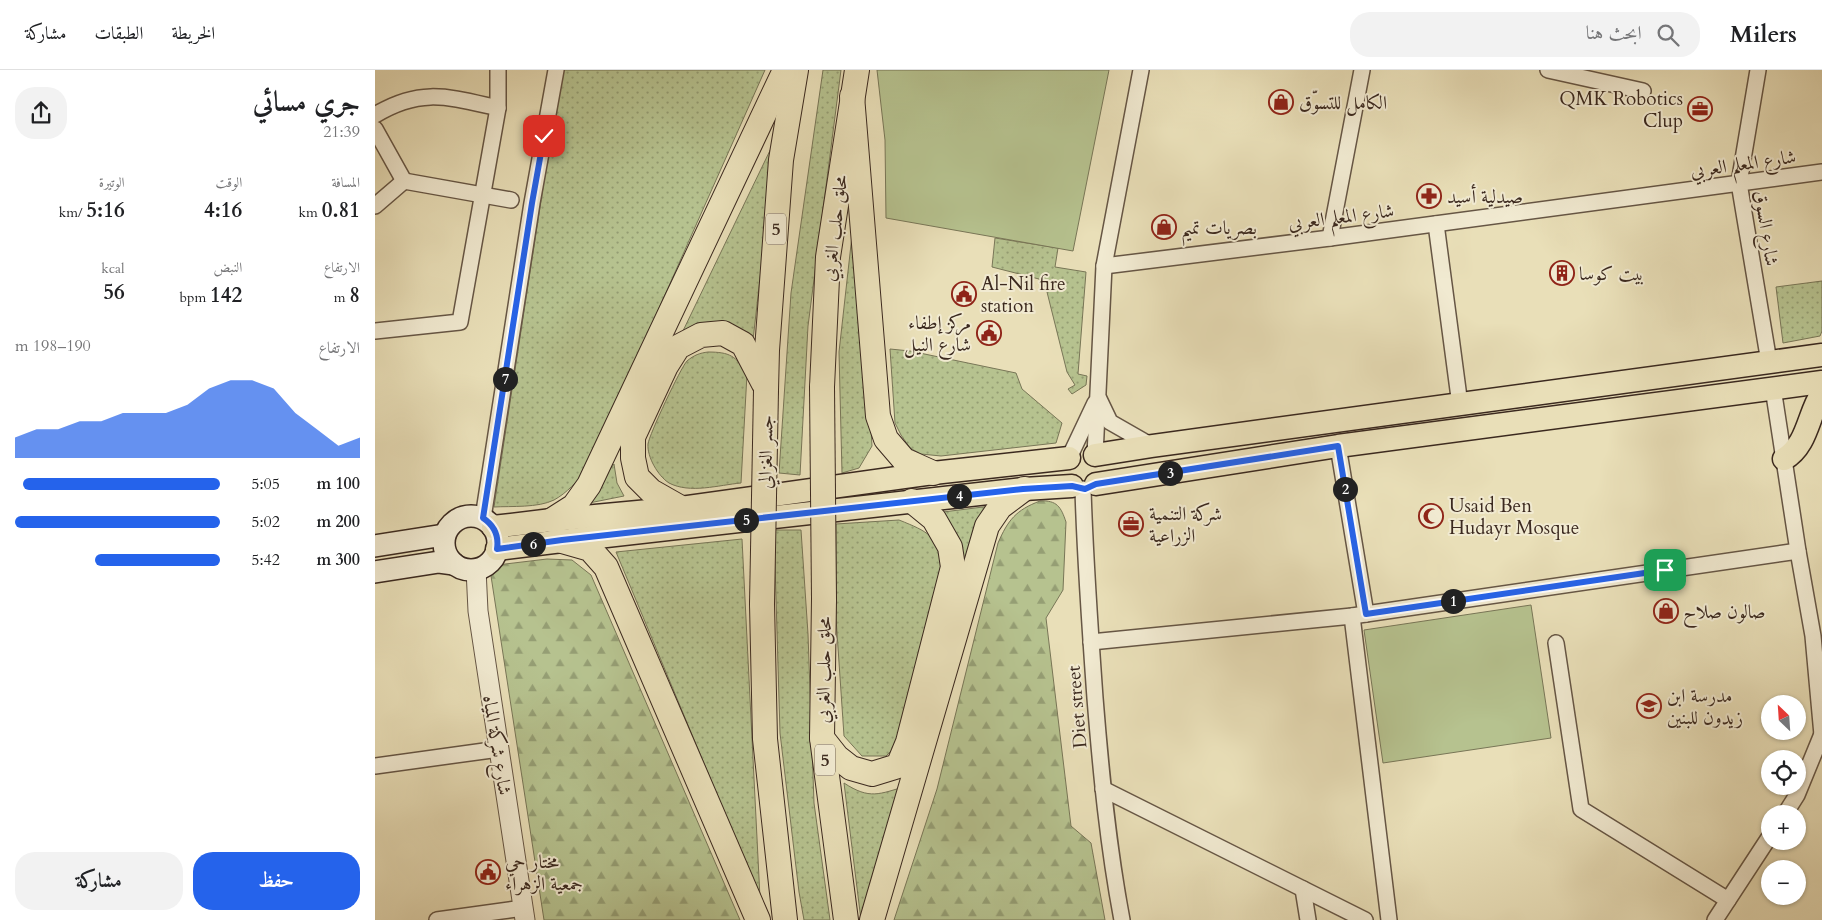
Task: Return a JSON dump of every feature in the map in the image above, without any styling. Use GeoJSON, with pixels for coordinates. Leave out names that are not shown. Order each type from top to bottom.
{"type":"FeatureCollection","features":[{"type":"Feature","properties":{"kind":"highway"},"geometry":{"type":"LineString","coordinates":[[552,520],[574,506],[589,485],[785,70]]}},
{"type":"Feature","properties":{"kind":"highway","name":"5"},"geometry":{"type":"LineString","coordinates":[[767,390],[767,350],[781,160],[796,70]]}},
{"type":"Feature","properties":{"kind":"highway","name":"محلق حلب الغربي"},"geometry":{"type":"LineString","coordinates":[[846,920],[822,738],[824,599],[822,388],[829,257],[857,70]]}},
{"type":"Feature","properties":{"kind":"highway"},"geometry":{"type":"LineString","coordinates":[[852,96],[878,416],[886,439],[905,460],[933,473]]}},
{"type":"Feature","properties":{"kind":"highway"},"geometry":{"type":"LineString","coordinates":[[681,508],[651,491],[637,477],[633,458],[633,437],[665,366],[678,347],[701,335],[723,333],[743,344],[767,390]]}},
{"type":"Feature","properties":{"kind":"highway","name":"جسر الغزالي"},"geometry":{"type":"LineString","coordinates":[[767,390],[762,604],[765,739],[785,920]]}},
{"type":"Feature","properties":{"kind":"highway"},"geometry":{"type":"LineString","coordinates":[[872,920],[987,526],[1000,507],[1023,489]]}},
{"type":"Feature","properties":{"kind":"highway"},"geometry":{"type":"LineString","coordinates":[[822,738],[837,757],[851,768],[872,774],[899,766],[908,742],[953,567],[950,547],[933,518],[912,501]]}},
{"type":"Feature","properties":{"kind":"highway"},"geometry":{"type":"LineString","coordinates":[[562,540],[590,549],[606,567],[758,920]]}},
{"type":"Feature","properties":{"kind":"main road"},"geometry":{"type":"LineString","coordinates":[[1095,455],[1822,355]]}},
{"type":"Feature","properties":{"kind":"main road"},"geometry":{"type":"LineString","coordinates":[[497,549],[562,540],[1023,489],[1084,486],[1338,446],[1822,382]]}},
{"type":"Feature","properties":{"kind":"main road"},"geometry":{"type":"LineString","coordinates":[[1784,459],[1799,445],[1822,393]]}},
{"type":"Feature","properties":{"kind":"main road"},"geometry":{"type":"LineString","coordinates":[[488,523],[498,542],[497,549],[489,562],[475,569],[460,568],[454,564],[445,551],[444,535],[453,522],[460,518],[475,516],[488,523],[552,520],[681,508],[933,473],[1069,458],[1079,452],[1090,452],[1099,460],[1102,473],[1084,486]]}},
{"type":"Feature","properties":{"kind":"main road"},"geometry":{"type":"LineString","coordinates":[[1069,458],[1064,470],[1065,476],[1084,486]]}},
{"type":"Feature","properties":{"kind":"main road"},"geometry":{"type":"LineString","coordinates":[[375,546],[444,535]]}},
{"type":"Feature","properties":{"kind":"main road"},"geometry":{"type":"LineString","coordinates":[[375,572],[439,562],[454,564]]}},
{"type":"Feature","properties":{"kind":"street"},"geometry":{"type":"LineString","coordinates":[[375,332],[460,322],[498,108],[498,70]]}},
{"type":"Feature","properties":{"kind":"street"},"geometry":{"type":"LineString","coordinates":[[488,523],[530,213],[556,70]]}},
{"type":"Feature","properties":{"kind":"street"},"geometry":{"type":"LineString","coordinates":[[1095,455],[1104,266],[1141,70]]}},
{"type":"Feature","properties":{"kind":"street"},"geometry":{"type":"LineString","coordinates":[[1330,238],[1362,70]]}},
{"type":"Feature","properties":{"kind":"street"},"geometry":{"type":"LineString","coordinates":[[1548,70],[1643,91]]}},
{"type":"Feature","properties":{"kind":"street","name":"شارع السوق"},"geometry":{"type":"LineString","coordinates":[[1758,70],[1739,183],[1769,362]]}},
{"type":"Feature","properties":{"kind":"street"},"geometry":{"type":"LineString","coordinates":[[375,115],[407,99],[428,96],[452,98],[498,108]]}},
{"type":"Feature","properties":{"kind":"street"},"geometry":{"type":"LineString","coordinates":[[375,130],[404,181]]}},
{"type":"Feature","properties":{"kind":"street","name":"شارع المعلم العربي"},"geometry":{"type":"LineString","coordinates":[[1104,266],[1330,238],[1822,172]]}},
{"type":"Feature","properties":{"kind":"street"},"geometry":{"type":"LineString","coordinates":[[404,181],[511,200]]}},
{"type":"Feature","properties":{"kind":"street"},"geometry":{"type":"LineString","coordinates":[[375,206],[404,181]]}},
{"type":"Feature","properties":{"kind":"street"},"geometry":{"type":"LineString","coordinates":[[1436,224],[1460,405]]}},
{"type":"Feature","properties":{"kind":"street"},"geometry":{"type":"LineString","coordinates":[[1773,388],[1798,551],[1818,632],[1822,735],[1797,795],[1791,805]]}},
{"type":"Feature","properties":{"kind":"street"},"geometry":{"type":"LineString","coordinates":[[1098,398],[1110,422],[1152,446]]}},
{"type":"Feature","properties":{"kind":"street"},"geometry":{"type":"LineString","coordinates":[[1069,458],[1098,398]]}},
{"type":"Feature","properties":{"kind":"street"},"geometry":{"type":"LineString","coordinates":[[1338,446],[1359,615],[1389,920]]}},
{"type":"Feature","properties":{"kind":"street","name":"Diet street"},"geometry":{"type":"LineString","coordinates":[[1084,486],[1091,642],[1103,789],[1112,864],[1122,920]]}},
{"type":"Feature","properties":{"kind":"street"},"geometry":{"type":"LineString","coordinates":[[1091,642],[1359,615],[1798,551]]}},
{"type":"Feature","properties":{"kind":"street","name":"شارع شركة المياه"},"geometry":{"type":"LineString","coordinates":[[475,569],[478,611],[524,914]]}},
{"type":"Feature","properties":{"kind":"street"},"geometry":{"type":"LineString","coordinates":[[1556,643],[1581,809],[1728,900]]}},
{"type":"Feature","properties":{"kind":"street"},"geometry":{"type":"LineString","coordinates":[[375,766],[499,749]]}},
{"type":"Feature","properties":{"kind":"street"},"geometry":{"type":"LineString","coordinates":[[1103,789],[1365,920]]}},
{"type":"Feature","properties":{"kind":"street"},"geometry":{"type":"LineString","coordinates":[[1715,920],[1761,850]]}},
{"type":"Feature","properties":{"kind":"street"},"geometry":{"type":"LineString","coordinates":[[1303,889],[1309,920]]}},
{"type":"Feature","properties":{"kind":"street"},"geometry":{"type":"LineString","coordinates":[[437,920],[524,914]]}},
{"type":"Feature","properties":{"kind":"green space"},"geometry":{"type":"Polygon","coordinates":[[[561,70],[765,70],[587,470],[568,490],[548,503],[494,507],[561,70]]]}},
{"type":"Feature","properties":{"kind":"green space"},"geometry":{"type":"Polygon","coordinates":[[[823,70],[841,70],[808,326],[800,475],[779,473],[791,293],[823,70]]]}},
{"type":"Feature","properties":{"kind":"green space"},"geometry":{"type":"Polygon","coordinates":[[[877,70],[1109,70],[1073,251],[886,218],[885,140],[877,70]]]}},
{"type":"Feature","properties":{"kind":"green space"},"geometry":{"type":"Polygon","coordinates":[[[776,138],[753,340],[681,335],[776,138]]]}},
{"type":"Feature","properties":{"kind":"green space"},"geometry":{"type":"Polygon","coordinates":[[[857,191],[872,446],[859,468],[842,473],[839,352],[857,191]]]}},
{"type":"Feature","properties":{"kind":"green space"},"geometry":{"type":"Polygon","coordinates":[[[995,238],[1058,248],[1055,267],[1086,272],[1078,374],[1087,376],[1086,385],[1072,394],[1068,389],[1075,385],[1067,372],[1046,288],[1039,279],[992,267],[995,238]]]}},
{"type":"Feature","properties":{"kind":"green space"},"geometry":{"type":"Polygon","coordinates":[[[1822,281],[1822,331],[1820,336],[1783,343],[1776,287],[1822,281]]]}},
{"type":"Feature","properties":{"kind":"green space"},"geometry":{"type":"Polygon","coordinates":[[[890,349],[910,351],[1016,373],[1022,389],[1062,423],[1056,443],[941,456],[921,454],[910,448],[895,423],[890,349]]]}},
{"type":"Feature","properties":{"kind":"green space"},"geometry":{"type":"Polygon","coordinates":[[[708,352],[732,356],[747,374],[741,483],[714,487],[686,488],[669,483],[657,471],[649,455],[648,444],[659,415],[687,361],[692,357],[708,352]]]}},
{"type":"Feature","properties":{"kind":"green space"},"geometry":{"type":"Polygon","coordinates":[[[614,464],[617,483],[624,496],[584,504],[614,464]]]}},
{"type":"Feature","properties":{"kind":"green space"},"geometry":{"type":"Polygon","coordinates":[[[1040,501],[1054,503],[1060,508],[1066,522],[1063,590],[1046,618],[1071,826],[1091,843],[1105,920],[894,920],[937,789],[998,543],[1009,522],[1019,512],[1040,501]]]}},
{"type":"Feature","properties":{"kind":"green space"},"geometry":{"type":"Polygon","coordinates":[[[991,506],[978,520],[965,564],[959,544],[935,513],[991,506]]]}},
{"type":"Feature","properties":{"kind":"green space"},"geometry":{"type":"Polygon","coordinates":[[[899,520],[930,536],[939,547],[948,566],[896,746],[886,756],[862,756],[844,736],[836,618],[836,524],[899,520]]]}},
{"type":"Feature","properties":{"kind":"green space"},"geometry":{"type":"Polygon","coordinates":[[[774,530],[801,530],[808,634],[814,803],[830,920],[804,920],[799,892],[780,733],[774,530]]]}},
{"type":"Feature","properties":{"kind":"green space"},"geometry":{"type":"Polygon","coordinates":[[[742,539],[760,898],[616,552],[742,539]]]}},
{"type":"Feature","properties":{"kind":"green space"},"geometry":{"type":"Polygon","coordinates":[[[547,559],[572,560],[591,575],[740,920],[544,920],[491,576],[497,565],[547,559]]]}},
{"type":"Feature","properties":{"kind":"green space"},"geometry":{"type":"Polygon","coordinates":[[[1531,605],[1551,738],[1383,763],[1364,630],[1531,605]]]}},
{"type":"Feature","properties":{"kind":"green space"},"geometry":{"type":"Polygon","coordinates":[[[844,783],[868,794],[882,793],[907,786],[861,920],[844,783]]]}},
{"type":"Feature","properties":{"kind":"place","name":"الكامل للتسوّق"},"geometry":{"type":"Point","coordinates":[1281,102]}},
{"type":"Feature","properties":{"kind":"place","name":"QMK Robotics Clup"},"geometry":{"type":"Point","coordinates":[1700,109]}},
{"type":"Feature","properties":{"kind":"place","name":"صيدلية أسيد"},"geometry":{"type":"Point","coordinates":[1429,196]}},
{"type":"Feature","properties":{"kind":"place","name":"بصريات تميم"},"geometry":{"type":"Point","coordinates":[1164,227]}},
{"type":"Feature","properties":{"kind":"place","name":"بيت كوسا"},"geometry":{"type":"Point","coordinates":[1562,273]}},
{"type":"Feature","properties":{"kind":"place","name":"Al-Nil fire station"},"geometry":{"type":"Point","coordinates":[964,294]}},
{"type":"Feature","properties":{"kind":"place","name":"مركز إطفاء شارع النيل"},"geometry":{"type":"Point","coordinates":[989,333]}},
{"type":"Feature","properties":{"kind":"place","name":"Usaid Ben Hudayr Mosque"},"geometry":{"type":"Point","coordinates":[1431,516]}},
{"type":"Feature","properties":{"kind":"place","name":"شركة التنمية الزراعية"},"geometry":{"type":"Point","coordinates":[1131,524]}},
{"type":"Feature","properties":{"kind":"place","name":"صالون صلاح"},"geometry":{"type":"Point","coordinates":[1666,611]}},
{"type":"Feature","properties":{"kind":"place","name":"مدرسة ابن زيدون للبنين"},"geometry":{"type":"Point","coordinates":[1649,706]}},
{"type":"Feature","properties":{"kind":"place","name":"مختار حي جمعية الزهراء"},"geometry":{"type":"Point","coordinates":[488,872]}},
{"type":"Feature","properties":{"kind":"route"},"geometry":{"type":"LineString","coordinates":[[544,136],[483,518],[493,527],[498,542],[497,549],[562,540],[1023,489],[1072,486],[1085,489],[1091,488],[1096,484],[1338,446],[1366,614],[1665,570]]}}]}
